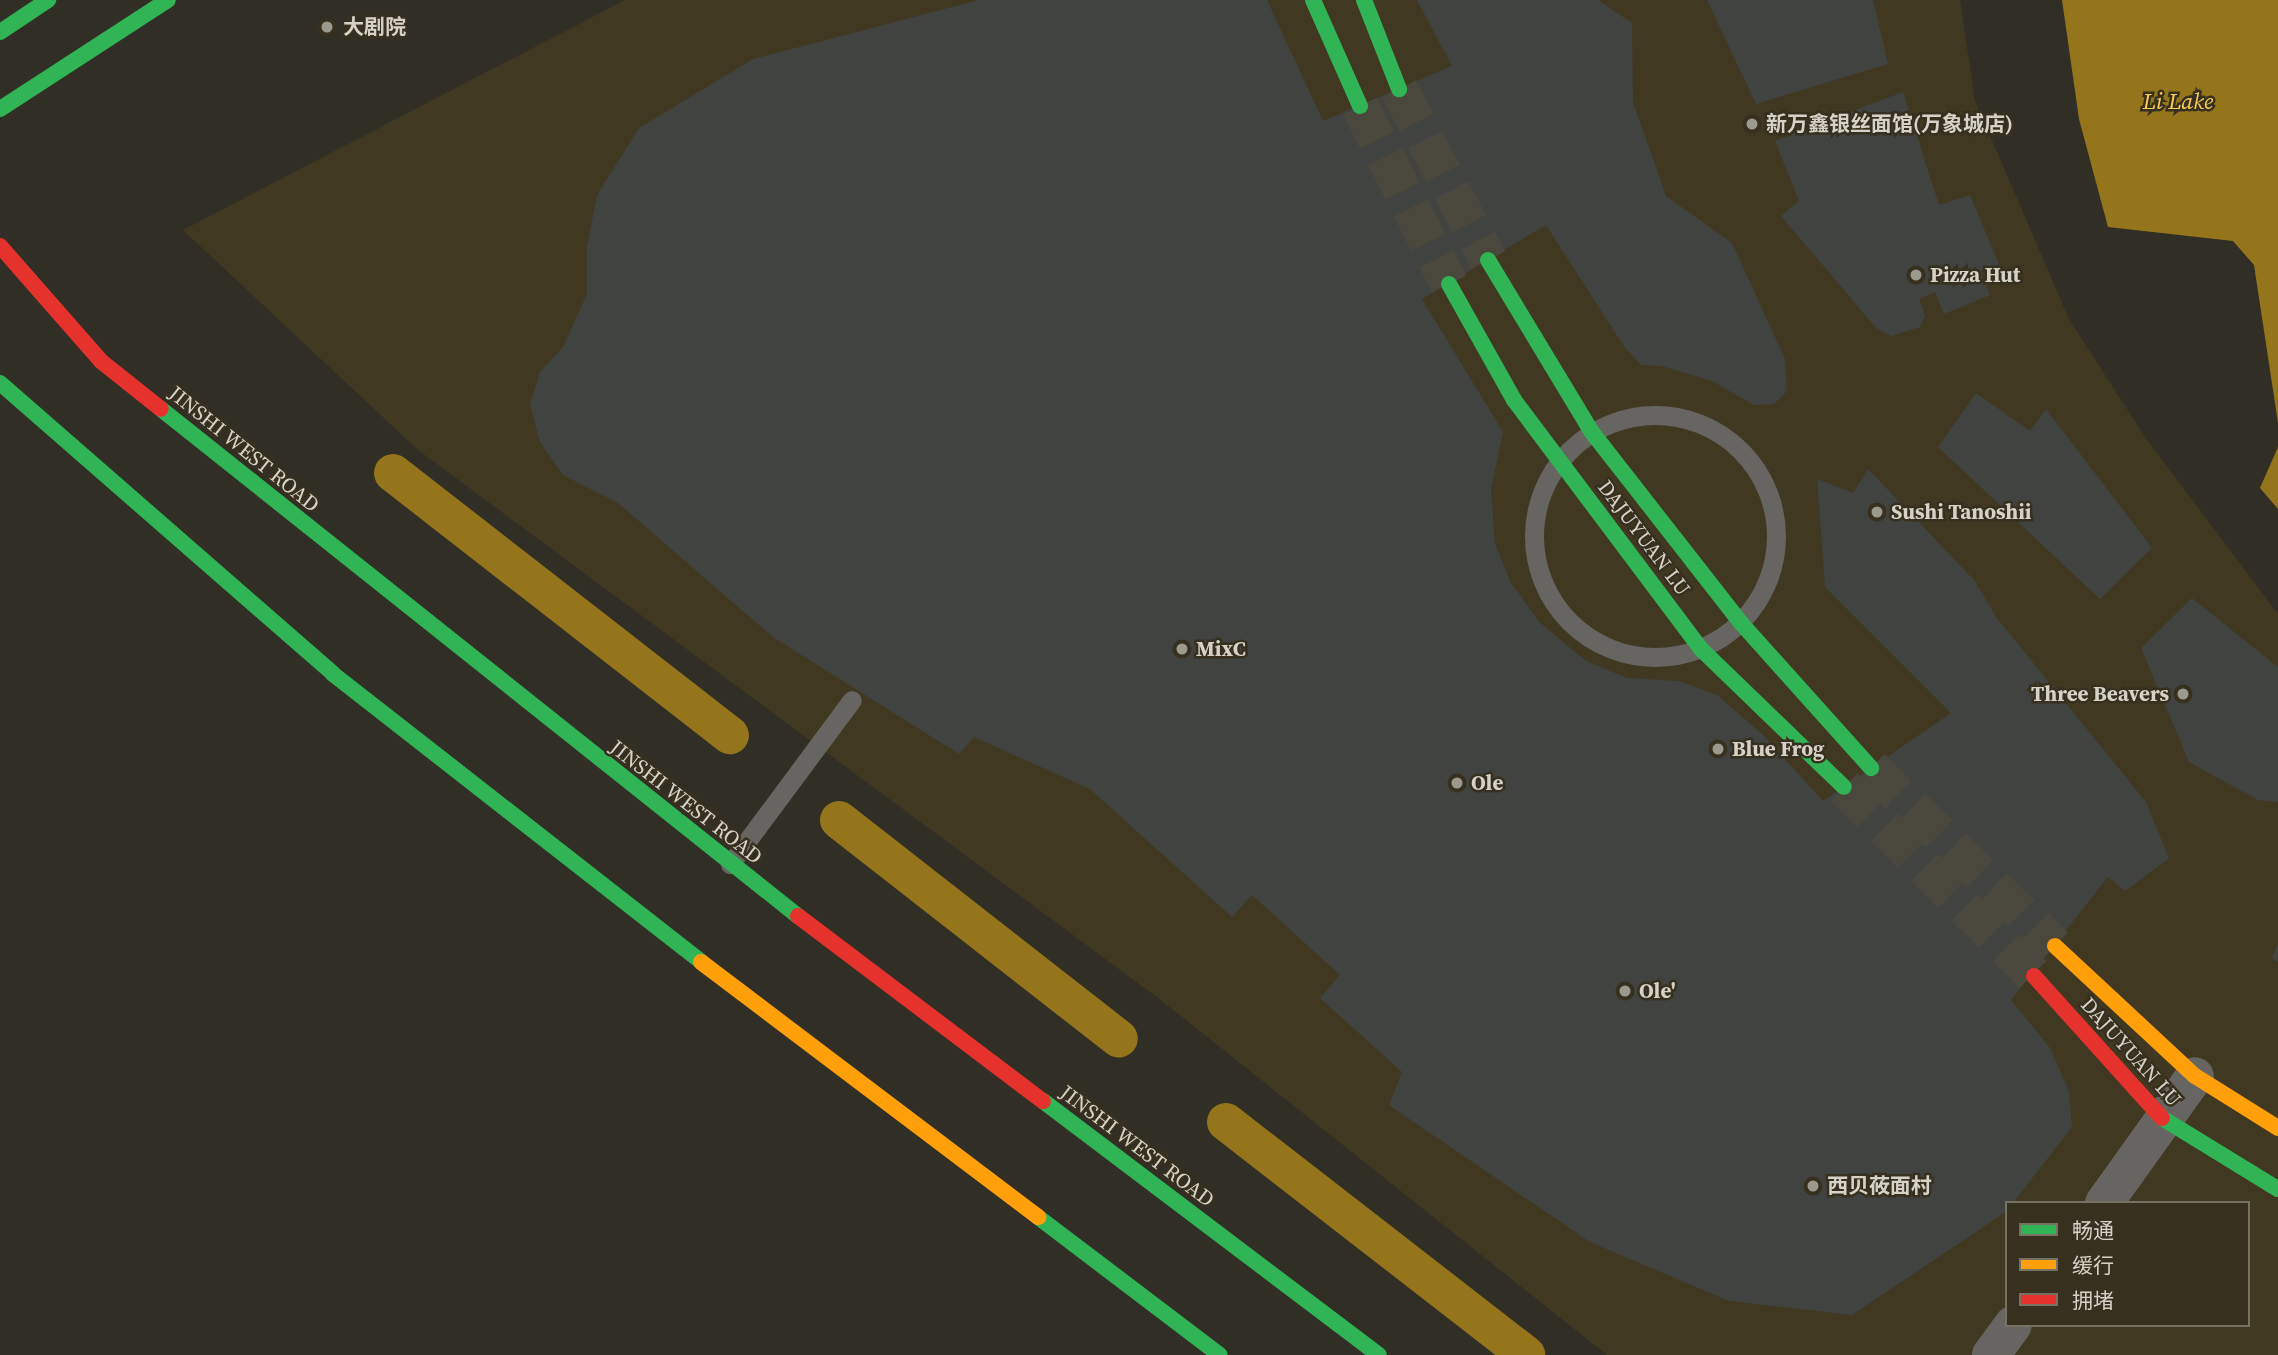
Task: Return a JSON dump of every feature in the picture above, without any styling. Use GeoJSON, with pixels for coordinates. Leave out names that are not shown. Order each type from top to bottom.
{"type":"FeatureCollection","features":[{"type":"Feature","properties":{"kind":"main road"},"geometry":{"type":"LineString","coordinates":[[0,32],[48,0]]}},
{"type":"Feature","properties":{"kind":"main road"},"geometry":{"type":"LineString","coordinates":[[0,109],[168,0]]}},
{"type":"Feature","properties":{"kind":"main road"},"geometry":{"type":"LineString","coordinates":[[1313,0],[1360,106]]}},
{"type":"Feature","properties":{"kind":"main road"},"geometry":{"type":"LineString","coordinates":[[1364,0],[1399,89]]}},
{"type":"Feature","properties":{"kind":"main road","name":"JINSHI WEST ROAD"},"geometry":{"type":"LineString","coordinates":[[0,246],[103,362],[730,864],[1379,1355]]}},
{"type":"Feature","properties":{"kind":"main road","name":"DAJUYUAN LU"},"geometry":{"type":"LineString","coordinates":[[1488,260],[1591,431],[1741,623],[1871,768]]}},
{"type":"Feature","properties":{"kind":"main road","name":"DAJUYUAN LU"},"geometry":{"type":"LineString","coordinates":[[1449,284],[1514,400],[1557,462],[1702,650],[1844,787]]}},
{"type":"Feature","properties":{"kind":"main road"},"geometry":{"type":"LineString","coordinates":[[0,383],[121,494],[354,691],[576,867],[1220,1355]]}},
{"type":"Feature","properties":{"kind":"main road","name":"DAJUYUAN LU"},"geometry":{"type":"LineString","coordinates":[[2055,946],[2202,1080],[2278,1128]]}},
{"type":"Feature","properties":{"kind":"main road","name":"DAJUYUAN LU"},"geometry":{"type":"LineString","coordinates":[[2034,976],[2172,1126],[2278,1189]]}},
{"type":"Feature","properties":{"kind":"street"},"geometry":{"type":"LineString","coordinates":[[2127,1201],[2202,1080]]}},
{"type":"Feature","properties":{"kind":"street"},"geometry":{"type":"LineString","coordinates":[[2106,1201],[2172,1126]]}},
{"type":"Feature","properties":{"kind":"street"},"geometry":{"type":"LineString","coordinates":[[1991,1355],[2012,1327]]}},
{"type":"Feature","properties":{"kind":"street"},"geometry":{"type":"LineString","coordinates":[[2012,1355],[2033,1327]]}},
{"type":"Feature","properties":{"kind":"lane"},"geometry":{"type":"LineString","coordinates":[[1633,415],[1677,415],[1718,431],[1751,461],[1772,500],[1777,544],[1766,587],[1741,623],[1702,650],[1658,659],[1613,652],[1567,620],[1546,593],[1533,549],[1537,504],[1557,462],[1591,431],[1633,415]]}},
{"type":"Feature","properties":{"kind":"lane"},"geometry":{"type":"LineString","coordinates":[[730,864],[852,700]]}},
{"type":"Feature","properties":{"kind":"shaded area"},"geometry":{"type":"Polygon","coordinates":[[[625,0],[1960,0],[1975,101],[2069,319],[2145,437],[2278,614],[2278,1355],[1607,1355],[1162,1001],[418,450],[183,230],[625,0]]]}},
{"type":"Feature","properties":{"kind":"water","name":"Li Lake"},"geometry":{"type":"Polygon","coordinates":[[[2062,0],[2278,0],[2278,423],[2254,265],[2233,241],[2108,227],[2079,119],[2062,0]]]}},
{"type":"Feature","properties":{"kind":"water"},"geometry":{"type":"Polygon","coordinates":[[[2278,447],[2278,509],[2260,488],[2278,447]]]}},
{"type":"Feature","properties":{"kind":"building","name":"MixC"},"geometry":{"type":"Polygon","coordinates":[[[979,0],[1267,0],[1323,121],[1452,66],[1417,0],[1598,0],[1632,23],[1633,102],[1666,196],[1732,243],[1785,359],[1787,391],[1774,404],[1754,405],[1712,381],[1662,366],[1641,365],[1625,348],[1546,225],[1422,299],[1503,432],[1491,490],[1495,544],[1510,581],[1539,622],[1586,661],[1627,678],[1679,681],[1717,695],[1762,734],[1823,801],[1951,713],[1825,587],[1817,479],[1853,493],[1868,469],[1975,581],[1996,617],[2146,802],[2169,858],[2125,891],[2108,877],[2011,1000],[2050,1048],[2069,1091],[2072,1127],[2015,1201],[2005,1201],[2005,1212],[1852,1315],[1729,1301],[1590,1242],[1389,1105],[1402,1072],[1320,998],[1340,975],[1252,895],[1232,917],[1090,789],[974,737],[959,754],[773,637],[618,503],[563,475],[540,442],[530,405],[540,372],[563,347],[587,294],[587,247],[597,195],[639,128],[753,59],[979,0]]]}},
{"type":"Feature","properties":{"kind":"building"},"geometry":{"type":"Polygon","coordinates":[[[1707,0],[1873,0],[1888,64],[1756,104],[1707,0]]]}},
{"type":"Feature","properties":{"kind":"building"},"geometry":{"type":"Polygon","coordinates":[[[1903,92],[1939,205],[1970,195],[1999,264],[1980,272],[1990,295],[1944,314],[1935,292],[1919,299],[1925,316],[1920,327],[1891,336],[1877,329],[1781,216],[1799,201],[1775,141],[1903,92]]]}},
{"type":"Feature","properties":{"kind":"building"},"geometry":{"type":"Polygon","coordinates":[[[1976,393],[2030,431],[2046,409],[2152,548],[2100,599],[1938,447],[1976,393]]]}},
{"type":"Feature","properties":{"kind":"building"},"geometry":{"type":"Polygon","coordinates":[[[2192,598],[2278,667],[2278,802],[2258,800],[2189,762],[2141,648],[2192,598]]]}},
{"type":"Feature","properties":{"kind":"building"},"geometry":{"type":"Polygon","coordinates":[[[2278,944],[2278,962],[2272,958],[2278,944]]]}},
{"type":"Feature","properties":{"kind":"waterway"},"geometry":{"type":"LineString","coordinates":[[393,473],[730,735]]}},
{"type":"Feature","properties":{"kind":"waterway"},"geometry":{"type":"LineString","coordinates":[[839,820],[1119,1039]]}},
{"type":"Feature","properties":{"kind":"waterway"},"geometry":{"type":"LineString","coordinates":[[1226,1122],[1526,1355]]}},
{"type":"Feature","properties":{"kind":"tunnel"},"geometry":{"type":"LineString","coordinates":[[1399,89],[1488,260]]}},
{"type":"Feature","properties":{"kind":"tunnel"},"geometry":{"type":"LineString","coordinates":[[1360,106],[1449,284]]}},
{"type":"Feature","properties":{"kind":"tunnel"},"geometry":{"type":"LineString","coordinates":[[1871,768],[2055,946]]}},
{"type":"Feature","properties":{"kind":"tunnel"},"geometry":{"type":"LineString","coordinates":[[1844,787],[2034,976]]}},
{"type":"Feature","properties":{"kind":"traffic: fast"},"geometry":{"type":"LineString","coordinates":[[0,32],[48,0]]}},
{"type":"Feature","properties":{"kind":"traffic: fast"},"geometry":{"type":"LineString","coordinates":[[0,109],[168,0]]}},
{"type":"Feature","properties":{"kind":"traffic: fast"},"geometry":{"type":"LineString","coordinates":[[1313,0],[1360,106]]}},
{"type":"Feature","properties":{"kind":"traffic: fast"},"geometry":{"type":"LineString","coordinates":[[1364,0],[1399,89]]}},
{"type":"Feature","properties":{"kind":"traffic: fast"},"geometry":{"type":"LineString","coordinates":[[1488,260],[1591,431],[1741,623],[1871,768]]}},
{"type":"Feature","properties":{"kind":"traffic: fast"},"geometry":{"type":"LineString","coordinates":[[1449,284],[1514,400],[1702,650],[1844,787]]}},
{"type":"Feature","properties":{"kind":"traffic: fast"},"geometry":{"type":"LineString","coordinates":[[0,383],[333,674],[701,962]]}},
{"type":"Feature","properties":{"kind":"traffic: fast"},"geometry":{"type":"LineString","coordinates":[[161,409],[798,916]]}},
{"type":"Feature","properties":{"kind":"traffic: fast"},"geometry":{"type":"LineString","coordinates":[[1043,1101],[1379,1355]]}},
{"type":"Feature","properties":{"kind":"traffic: fast"},"geometry":{"type":"LineString","coordinates":[[2162,1118],[2278,1189]]}},
{"type":"Feature","properties":{"kind":"traffic: fast"},"geometry":{"type":"LineString","coordinates":[[1038,1217],[1220,1355]]}},
{"type":"Feature","properties":{"kind":"traffic: slow"},"geometry":{"type":"LineString","coordinates":[[2055,946],[2195,1076],[2278,1128]]}},
{"type":"Feature","properties":{"kind":"traffic: slow"},"geometry":{"type":"LineString","coordinates":[[701,962],[1038,1217]]}},
{"type":"Feature","properties":{"kind":"traffic: jam"},"geometry":{"type":"LineString","coordinates":[[0,246],[102,362],[161,409]]}},
{"type":"Feature","properties":{"kind":"traffic: jam"},"geometry":{"type":"LineString","coordinates":[[798,916],[1043,1101]]}},
{"type":"Feature","properties":{"kind":"traffic: jam"},"geometry":{"type":"LineString","coordinates":[[2034,976],[2162,1118]]}},
{"type":"Feature","properties":{"kind":"place","name":"大剧院"},"geometry":{"type":"Point","coordinates":[327,27]}},
{"type":"Feature","properties":{"kind":"place","name":"新万鑫银丝面馆(万象城店)"},"geometry":{"type":"Point","coordinates":[1752,124]}},
{"type":"Feature","properties":{"kind":"place","name":"Pizza Hut"},"geometry":{"type":"Point","coordinates":[1916,275]}},
{"type":"Feature","properties":{"kind":"place","name":"Sushi Tanoshii"},"geometry":{"type":"Point","coordinates":[1877,512]}},
{"type":"Feature","properties":{"kind":"place","name":"MixC"},"geometry":{"type":"Point","coordinates":[1182,649]}},
{"type":"Feature","properties":{"kind":"place","name":"Three Beavers"},"geometry":{"type":"Point","coordinates":[2183,694]}},
{"type":"Feature","properties":{"kind":"place","name":"Blue Frog"},"geometry":{"type":"Point","coordinates":[1718,749]}},
{"type":"Feature","properties":{"kind":"place","name":"Ole"},"geometry":{"type":"Point","coordinates":[1457,783]}},
{"type":"Feature","properties":{"kind":"place","name":"Ole'"},"geometry":{"type":"Point","coordinates":[1625,991]}},
{"type":"Feature","properties":{"kind":"place","name":"西贝莜面村"},"geometry":{"type":"Point","coordinates":[1813,1186]}}]}
